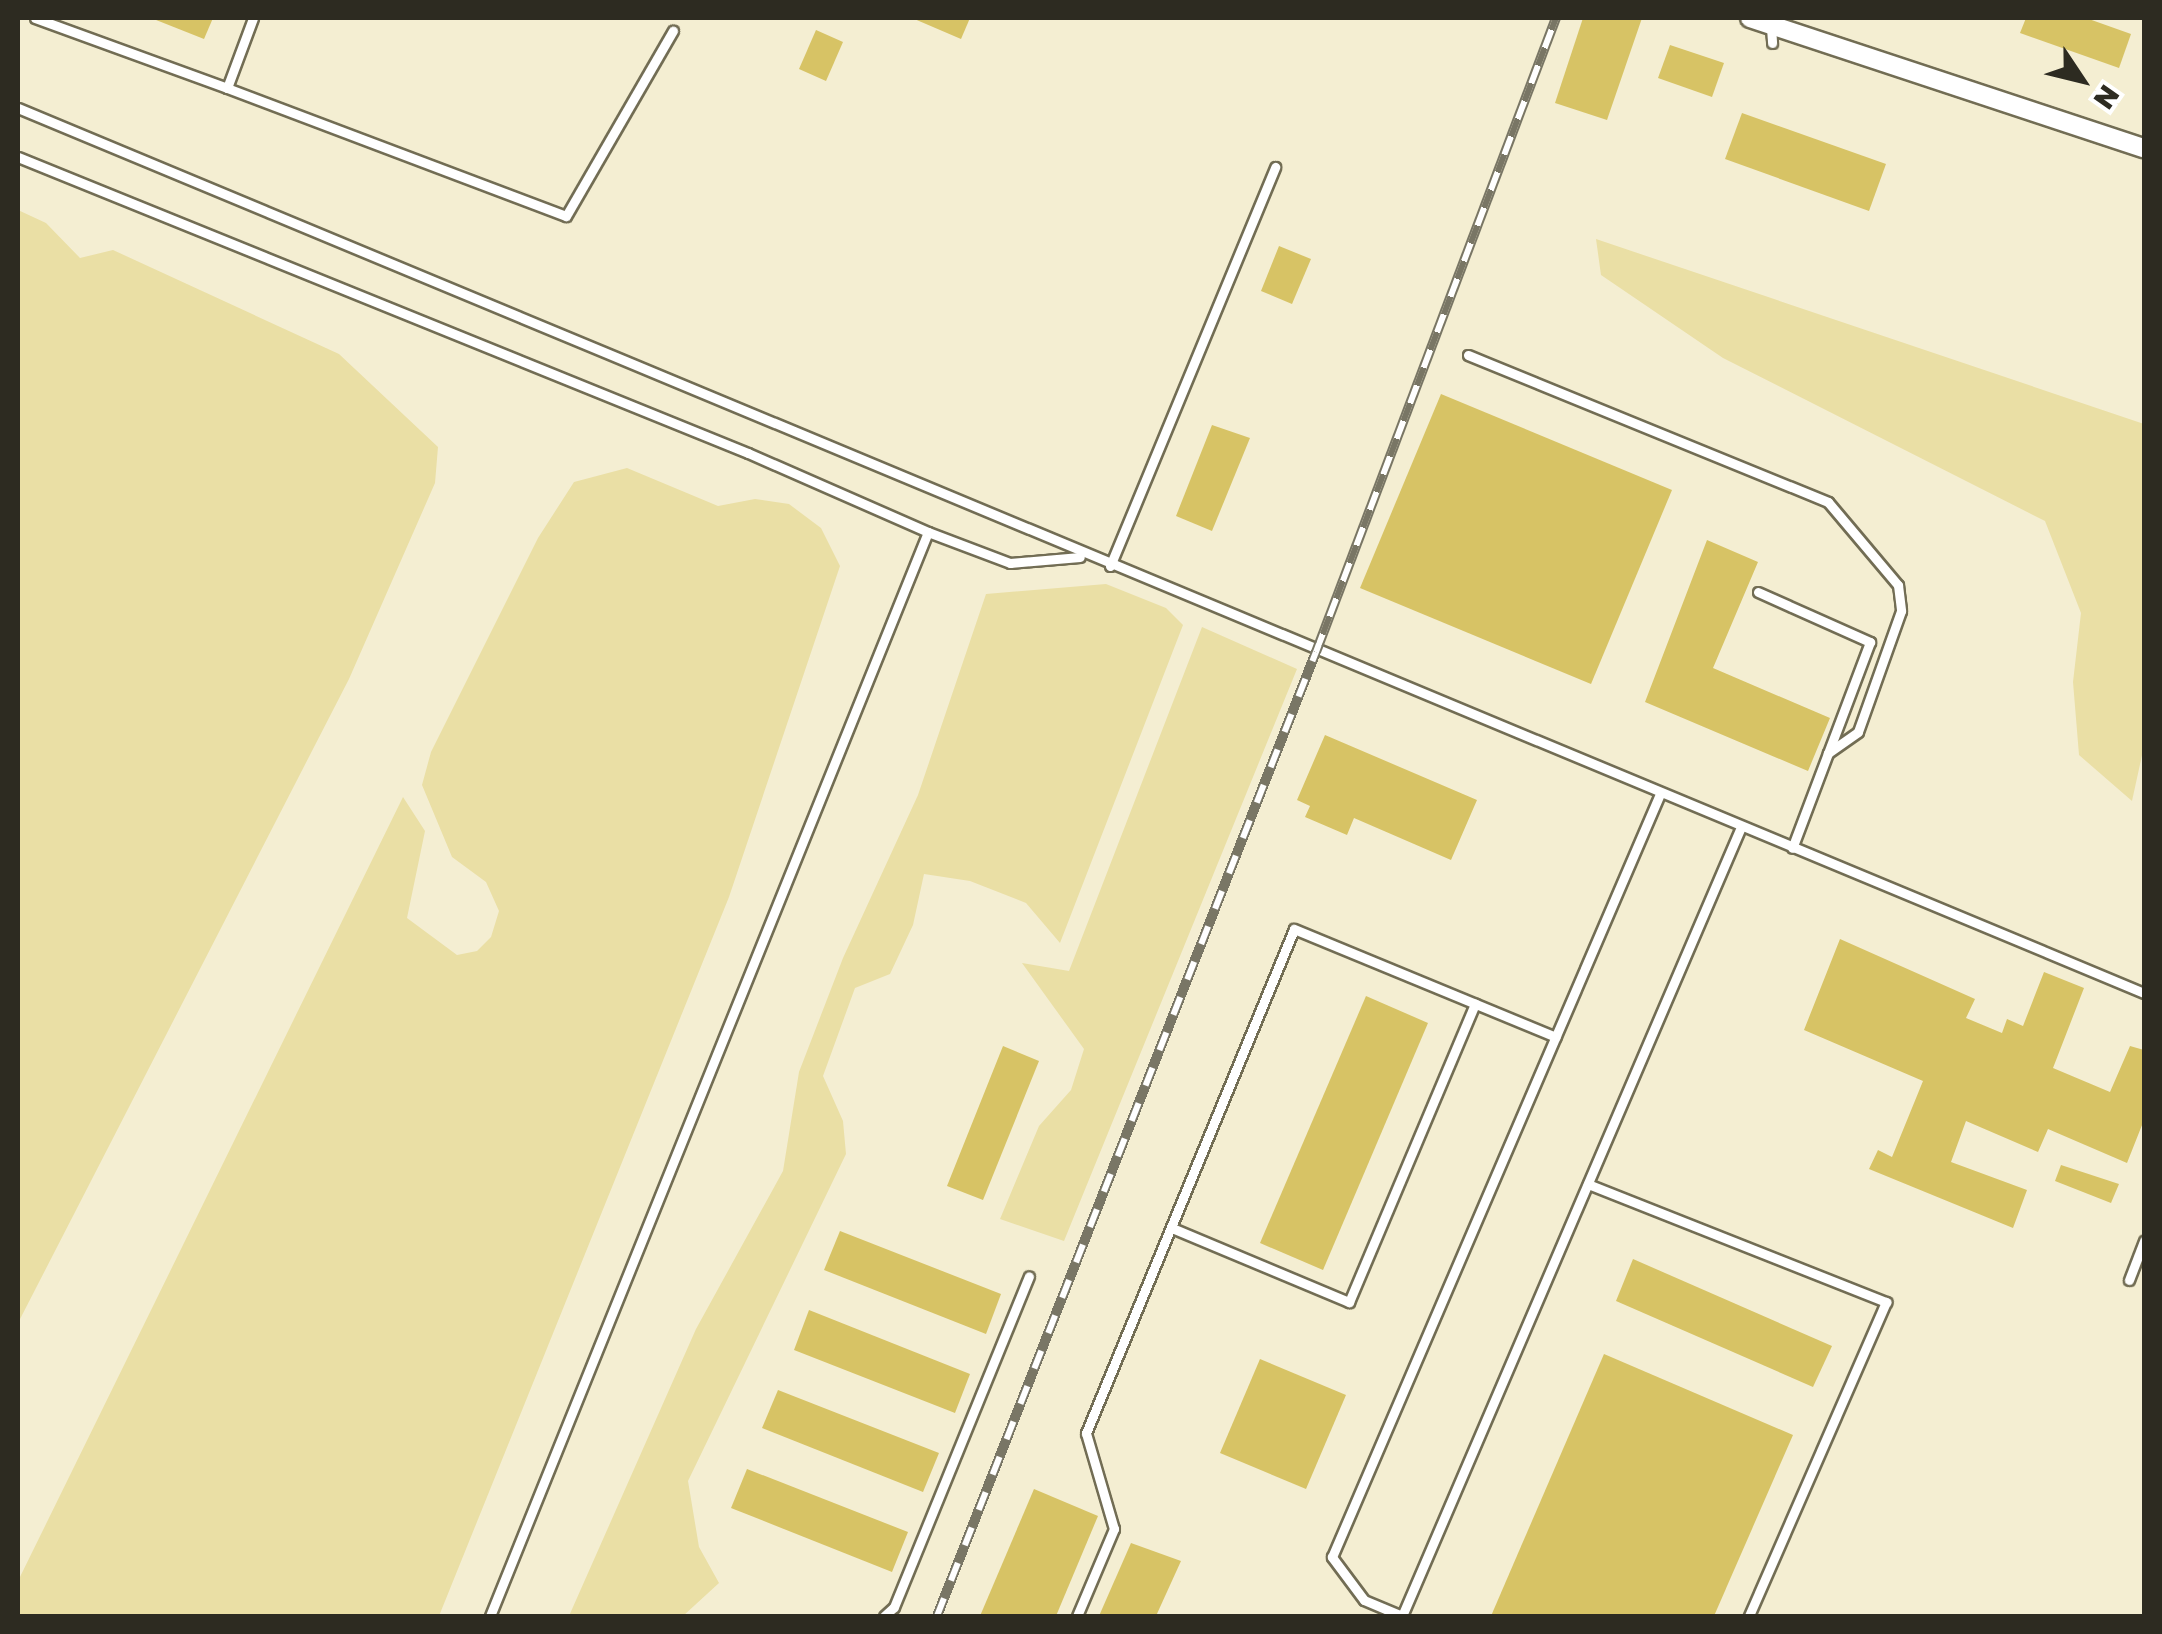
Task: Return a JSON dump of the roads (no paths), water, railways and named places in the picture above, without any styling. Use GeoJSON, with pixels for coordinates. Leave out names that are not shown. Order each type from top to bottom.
{"type":"FeatureCollection","features":[{"type":"Feature","properties":{"kind":"street"},"geometry":{"type":"LineString","coordinates":[[1750,18],[1772,35],[2144,148]]}},
{"type":"Feature","properties":{"kind":"lane"},"geometry":{"type":"LineString","coordinates":[[35,18],[566,216],[673,31]]}},
{"type":"Feature","properties":{"kind":"lane"},"geometry":{"type":"LineString","coordinates":[[227,88],[254,18]]}},
{"type":"Feature","properties":{"kind":"lane"},"geometry":{"type":"LineString","coordinates":[[18,108],[1083,556],[2144,993]]}},
{"type":"Feature","properties":{"kind":"lane"},"geometry":{"type":"LineString","coordinates":[[18,157],[1010,563],[1083,556]]}},
{"type":"Feature","properties":{"kind":"lane"},"geometry":{"type":"LineString","coordinates":[[1110,566],[1275,167]]}},
{"type":"Feature","properties":{"kind":"lane"},"geometry":{"type":"LineString","coordinates":[[1468,356],[1828,502],[1898,585],[1901,611],[1858,732],[1828,754]]}},
{"type":"Feature","properties":{"kind":"lane"},"geometry":{"type":"LineString","coordinates":[[490,1616],[928,532]]}},
{"type":"Feature","properties":{"kind":"lane"},"geometry":{"type":"LineString","coordinates":[[1758,592],[1870,642],[1792,848]]}},
{"type":"Feature","properties":{"kind":"lane"},"geometry":{"type":"LineString","coordinates":[[1660,794],[1332,1556],[1364,1600],[1402,1616],[1741,827]]}},
{"type":"Feature","properties":{"kind":"lane"},"geometry":{"type":"LineString","coordinates":[[1077,1616],[1114,1529],[1086,1433],[1294,929],[1556,1037]]}},
{"type":"Feature","properties":{"kind":"lane"},"geometry":{"type":"LineString","coordinates":[[1172,1228],[1349,1302],[1475,1004]]}},
{"type":"Feature","properties":{"kind":"lane"},"geometry":{"type":"LineString","coordinates":[[1588,1184],[1886,1302],[1749,1616]]}},
{"type":"Feature","properties":{"kind":"lane"},"geometry":{"type":"LineString","coordinates":[[2129,1280],[2144,1241]]}},
{"type":"Feature","properties":{"kind":"lane"},"geometry":{"type":"LineString","coordinates":[[884,1616],[894,1607],[1029,1277]]}},
{"type":"Feature","properties":{"kind":"railway"},"geometry":{"type":"LineString","coordinates":[[937,1616],[1316,652],[1556,18]]}}]}
